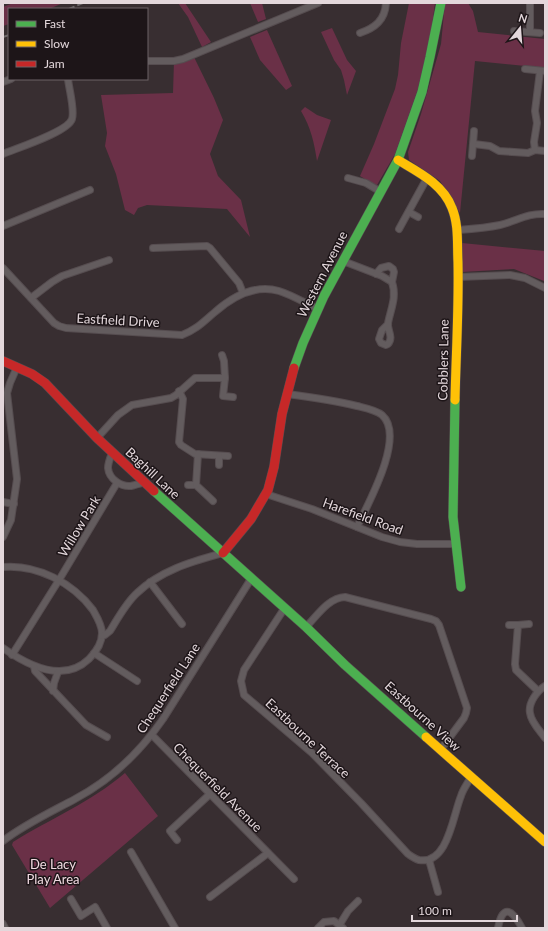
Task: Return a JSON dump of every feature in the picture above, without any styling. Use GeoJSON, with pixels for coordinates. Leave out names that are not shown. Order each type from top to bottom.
{"type":"FeatureCollection","features":[{"type":"Feature","properties":{"kind":"street"},"geometry":{"type":"LineString","coordinates":[[148,61],[174,61],[183,59],[318,3]]}},
{"type":"Feature","properties":{"kind":"street"},"geometry":{"type":"LineString","coordinates":[[360,33],[374,27],[379,22],[386,10],[386,3]]}},
{"type":"Feature","properties":{"kind":"street","name":"Western Avenue"},"geometry":{"type":"LineString","coordinates":[[222,553],[241,532],[266,494],[271,482],[280,423],[287,394],[303,344],[318,309],[398,160],[424,85],[431,58],[438,17],[442,7],[441,3]]}},
{"type":"Feature","properties":{"kind":"street"},"geometry":{"type":"LineString","coordinates":[[530,3],[530,32]]}},
{"type":"Feature","properties":{"kind":"street"},"geometry":{"type":"LineString","coordinates":[[514,31],[540,33]]}},
{"type":"Feature","properties":{"kind":"street"},"geometry":{"type":"LineString","coordinates":[[525,69],[542,71],[535,111],[537,124],[534,142],[535,150]]}},
{"type":"Feature","properties":{"kind":"street"},"geometry":{"type":"LineString","coordinates":[[3,154],[57,132],[70,124],[72,112],[68,80]]}},
{"type":"Feature","properties":{"kind":"street"},"geometry":{"type":"LineString","coordinates":[[472,156],[474,131]]}},
{"type":"Feature","properties":{"kind":"street"},"geometry":{"type":"LineString","coordinates":[[474,144],[490,146],[499,151],[528,153],[535,150],[545,151]]}},
{"type":"Feature","properties":{"kind":"street","name":"Cobblers Lane"},"geometry":{"type":"LineString","coordinates":[[398,160],[427,178],[440,189],[452,207],[457,230],[458,277],[453,517],[461,587]]}},
{"type":"Feature","properties":{"kind":"street"},"geometry":{"type":"LineString","coordinates":[[348,178],[366,183],[381,192]]}},
{"type":"Feature","properties":{"kind":"street"},"geometry":{"type":"LineString","coordinates":[[399,229],[427,178]]}},
{"type":"Feature","properties":{"kind":"street"},"geometry":{"type":"LineString","coordinates":[[3,226],[90,190]]}},
{"type":"Feature","properties":{"kind":"street"},"geometry":{"type":"LineString","coordinates":[[409,212],[418,217]]}},
{"type":"Feature","properties":{"kind":"street"},"geometry":{"type":"LineString","coordinates":[[457,230],[502,225],[531,214],[545,214]]}},
{"type":"Feature","properties":{"kind":"street"},"geometry":{"type":"LineString","coordinates":[[153,248],[207,246],[239,283],[243,293]]}},
{"type":"Feature","properties":{"kind":"street"},"geometry":{"type":"LineString","coordinates":[[31,298],[62,276],[109,260]]}},
{"type":"Feature","properties":{"kind":"street"},"geometry":{"type":"LineString","coordinates":[[343,261],[392,282]]}},
{"type":"Feature","properties":{"kind":"street"},"geometry":{"type":"LineString","coordinates":[[376,274],[381,268],[389,266],[394,272],[392,282],[394,287],[394,301],[388,324]]}},
{"type":"Feature","properties":{"kind":"street","name":"Eastfield Drive"},"geometry":{"type":"LineString","coordinates":[[3,268],[54,323],[66,328],[182,335],[198,328],[228,300],[243,293],[259,290],[278,291],[318,309]]}},
{"type":"Feature","properties":{"kind":"street"},"geometry":{"type":"LineString","coordinates":[[458,277],[510,275],[525,278],[545,288]]}},
{"type":"Feature","properties":{"kind":"street"},"geometry":{"type":"LineString","coordinates":[[222,355],[224,361],[225,378],[223,396],[233,397]]}},
{"type":"Feature","properties":{"kind":"street","name":"Baghill Lane"},"geometry":{"type":"LineString","coordinates":[[3,361],[45,383],[112,453],[284,609]]}},
{"type":"Feature","properties":{"kind":"street"},"geometry":{"type":"LineString","coordinates":[[3,537],[11,520],[17,480],[7,393],[17,367]]}},
{"type":"Feature","properties":{"kind":"street"},"geometry":{"type":"LineString","coordinates":[[97,438],[118,414],[132,405],[170,398],[194,378],[225,378]]}},
{"type":"Feature","properties":{"kind":"street"},"geometry":{"type":"LineString","coordinates":[[179,391],[183,399],[179,442],[195,454],[228,456]]}},
{"type":"Feature","properties":{"kind":"street"},"geometry":{"type":"LineString","coordinates":[[287,394],[331,400],[365,408],[382,414],[388,421],[391,439],[382,471],[357,526]]}},
{"type":"Feature","properties":{"kind":"street"},"geometry":{"type":"LineString","coordinates":[[112,453],[108,468],[112,478],[117,483],[130,486],[144,482]]}},
{"type":"Feature","properties":{"kind":"street"},"geometry":{"type":"LineString","coordinates":[[196,485],[198,454]]}},
{"type":"Feature","properties":{"kind":"street"},"geometry":{"type":"LineString","coordinates":[[219,456],[219,465]]}},
{"type":"Feature","properties":{"kind":"street","name":"Willow Park"},"geometry":{"type":"LineString","coordinates":[[12,654],[59,580],[117,483]]}},
{"type":"Feature","properties":{"kind":"street"},"geometry":{"type":"LineString","coordinates":[[188,485],[196,485],[213,501]]}},
{"type":"Feature","properties":{"kind":"street","name":"Harefield Road"},"geometry":{"type":"LineString","coordinates":[[266,494],[312,509],[382,537],[400,542],[417,544],[456,544]]}},
{"type":"Feature","properties":{"kind":"street"},"geometry":{"type":"LineString","coordinates":[[3,502],[14,504]]}},
{"type":"Feature","properties":{"kind":"street"},"geometry":{"type":"LineString","coordinates":[[102,636],[105,636],[110,631],[136,593],[150,582],[165,572],[186,563],[222,553]]}},
{"type":"Feature","properties":{"kind":"street"},"geometry":{"type":"LineString","coordinates":[[3,567],[23,566],[42,572],[68,586],[88,605],[96,616],[101,625],[102,636],[101,641],[94,653],[86,662],[77,668],[58,672],[34,666],[3,648]]}},
{"type":"Feature","properties":{"kind":"street","name":"Chequerfield Lane"},"geometry":{"type":"LineString","coordinates":[[3,841],[31,822],[76,799],[108,778],[130,759],[152,735],[251,579]]}},
{"type":"Feature","properties":{"kind":"street"},"geometry":{"type":"LineString","coordinates":[[150,582],[182,624]]}},
{"type":"Feature","properties":{"kind":"street"},"geometry":{"type":"LineString","coordinates":[[306,627],[331,601],[340,597],[431,618],[436,621],[439,625],[467,708],[464,718],[441,749]]}},
{"type":"Feature","properties":{"kind":"street","name":"Eastbourne View"},"geometry":{"type":"LineString","coordinates":[[284,609],[306,627],[345,665],[545,842]]}},
{"type":"Feature","properties":{"kind":"street","name":"Eastbourne Terrace"},"geometry":{"type":"LineString","coordinates":[[284,609],[244,670],[241,681],[244,695],[312,753],[408,854],[418,860],[429,860]]}},
{"type":"Feature","properties":{"kind":"street"},"geometry":{"type":"LineString","coordinates":[[510,625],[529,624]]}},
{"type":"Feature","properties":{"kind":"street"},"geometry":{"type":"LineString","coordinates":[[518,625],[515,664],[516,670],[538,691]]}},
{"type":"Feature","properties":{"kind":"street"},"geometry":{"type":"LineString","coordinates":[[94,653],[137,681]]}},
{"type":"Feature","properties":{"kind":"street"},"geometry":{"type":"LineString","coordinates":[[34,666],[35,671],[86,725],[107,737]]}},
{"type":"Feature","properties":{"kind":"street"},"geometry":{"type":"LineString","coordinates":[[53,691],[58,672]]}},
{"type":"Feature","properties":{"kind":"street"},"geometry":{"type":"LineString","coordinates":[[545,686],[538,691],[533,698],[530,713],[533,721],[545,738]]}},
{"type":"Feature","properties":{"kind":"street","name":"Chequerfield Avenue"},"geometry":{"type":"LineString","coordinates":[[152,735],[294,879]]}},
{"type":"Feature","properties":{"kind":"street"},"geometry":{"type":"LineString","coordinates":[[438,892],[429,860],[436,855],[447,841],[461,794],[471,777]]}},
{"type":"Feature","properties":{"kind":"street"},"geometry":{"type":"LineString","coordinates":[[177,840],[170,831],[210,794]]}},
{"type":"Feature","properties":{"kind":"street"},"geometry":{"type":"LineString","coordinates":[[131,852],[175,928]]}},
{"type":"Feature","properties":{"kind":"street"},"geometry":{"type":"LineString","coordinates":[[210,897],[268,853]]}},
{"type":"Feature","properties":{"kind":"street"},"geometry":{"type":"LineString","coordinates":[[71,899],[81,916],[95,907],[107,928]]}},
{"type":"Feature","properties":{"kind":"street"},"geometry":{"type":"LineString","coordinates":[[318,928],[324,922],[330,921],[334,921],[342,926],[348,911],[358,901]]}},
{"type":"Feature","properties":{"kind":"street"},"geometry":{"type":"LineString","coordinates":[[498,928],[501,915],[508,912],[516,916],[522,928]]}},
{"type":"Feature","properties":{"kind":"street"},"geometry":{"type":"LineString","coordinates":[[3,924],[5,928]]}},
{"type":"Feature","properties":{"kind":"green space"},"geometry":{"type":"Polygon","coordinates":[[[13,3],[63,3],[51,8],[8,8],[8,24],[3,26],[3,7],[13,3]]]}},
{"type":"Feature","properties":{"kind":"green space"},"geometry":{"type":"Polygon","coordinates":[[[178,3],[185,3],[211,42],[202,47],[188,17],[178,3]]]}},
{"type":"Feature","properties":{"kind":"green space"},"geometry":{"type":"Polygon","coordinates":[[[250,3],[262,3],[266,19],[258,22],[250,3]]]}},
{"type":"Feature","properties":{"kind":"green space"},"geometry":{"type":"Polygon","coordinates":[[[409,3],[435,3],[431,33],[418,89],[395,154],[377,185],[360,176],[395,89],[401,43],[409,3]]]}},
{"type":"Feature","properties":{"kind":"green space"},"geometry":{"type":"Polygon","coordinates":[[[445,3],[468,3],[473,11],[478,32],[545,39],[545,68],[475,61],[460,213],[440,181],[409,160],[408,152],[421,114],[441,44],[445,3]]]}},
{"type":"Feature","properties":{"kind":"green space"},"geometry":{"type":"Polygon","coordinates":[[[332,28],[347,60],[356,71],[347,95],[341,70],[334,60],[321,32],[332,28]]]}},
{"type":"Feature","properties":{"kind":"green space"},"geometry":{"type":"Polygon","coordinates":[[[267,30],[292,86],[286,90],[260,60],[250,37],[267,30]]]}},
{"type":"Feature","properties":{"kind":"green space"},"geometry":{"type":"Polygon","coordinates":[[[193,55],[223,120],[210,154],[218,176],[241,200],[250,237],[227,209],[147,205],[138,208],[134,215],[125,210],[116,174],[105,146],[107,133],[101,95],[173,93],[174,61],[193,55]]]}},
{"type":"Feature","properties":{"kind":"green space"},"geometry":{"type":"Polygon","coordinates":[[[305,107],[317,115],[331,120],[317,161],[312,135],[301,111],[305,107]]]}},
{"type":"Feature","properties":{"kind":"green space"},"geometry":{"type":"Polygon","coordinates":[[[462,243],[545,251],[544,281],[514,269],[462,272],[462,243]]]}},
{"type":"Feature","properties":{"kind":"green space","name":"De Lacy Play Area"},"geometry":{"type":"Polygon","coordinates":[[[125,773],[158,816],[50,908],[12,845],[13,842],[84,802],[125,773]]]}},
{"type":"Feature","properties":{"kind":"railway"},"geometry":{"type":"LineString","coordinates":[[71,8],[83,3]]}},
{"type":"Feature","properties":{"kind":"railway"},"geometry":{"type":"LineString","coordinates":[[3,37],[8,35]]}},
{"type":"Feature","properties":{"kind":"traffic: fast"},"geometry":{"type":"LineString","coordinates":[[294,368],[303,343],[324,296],[398,160],[422,92],[441,3]]}},
{"type":"Feature","properties":{"kind":"traffic: fast"},"geometry":{"type":"LineString","coordinates":[[455,400],[453,517],[461,587]]}},
{"type":"Feature","properties":{"kind":"traffic: fast"},"geometry":{"type":"LineString","coordinates":[[154,491],[426,737]]}},
{"type":"Feature","properties":{"kind":"traffic: slow"},"geometry":{"type":"LineString","coordinates":[[398,160],[422,174],[443,192],[452,208],[456,221],[458,314],[455,400]]}},
{"type":"Feature","properties":{"kind":"traffic: slow"},"geometry":{"type":"LineString","coordinates":[[426,737],[545,842]]}},
{"type":"Feature","properties":{"kind":"traffic: jam"},"geometry":{"type":"LineString","coordinates":[[3,361],[32,374],[45,383],[97,438],[154,491]]}},
{"type":"Feature","properties":{"kind":"traffic: jam"},"geometry":{"type":"LineString","coordinates":[[223,553],[251,519],[268,490],[274,467],[282,414],[294,368]]}}]}
